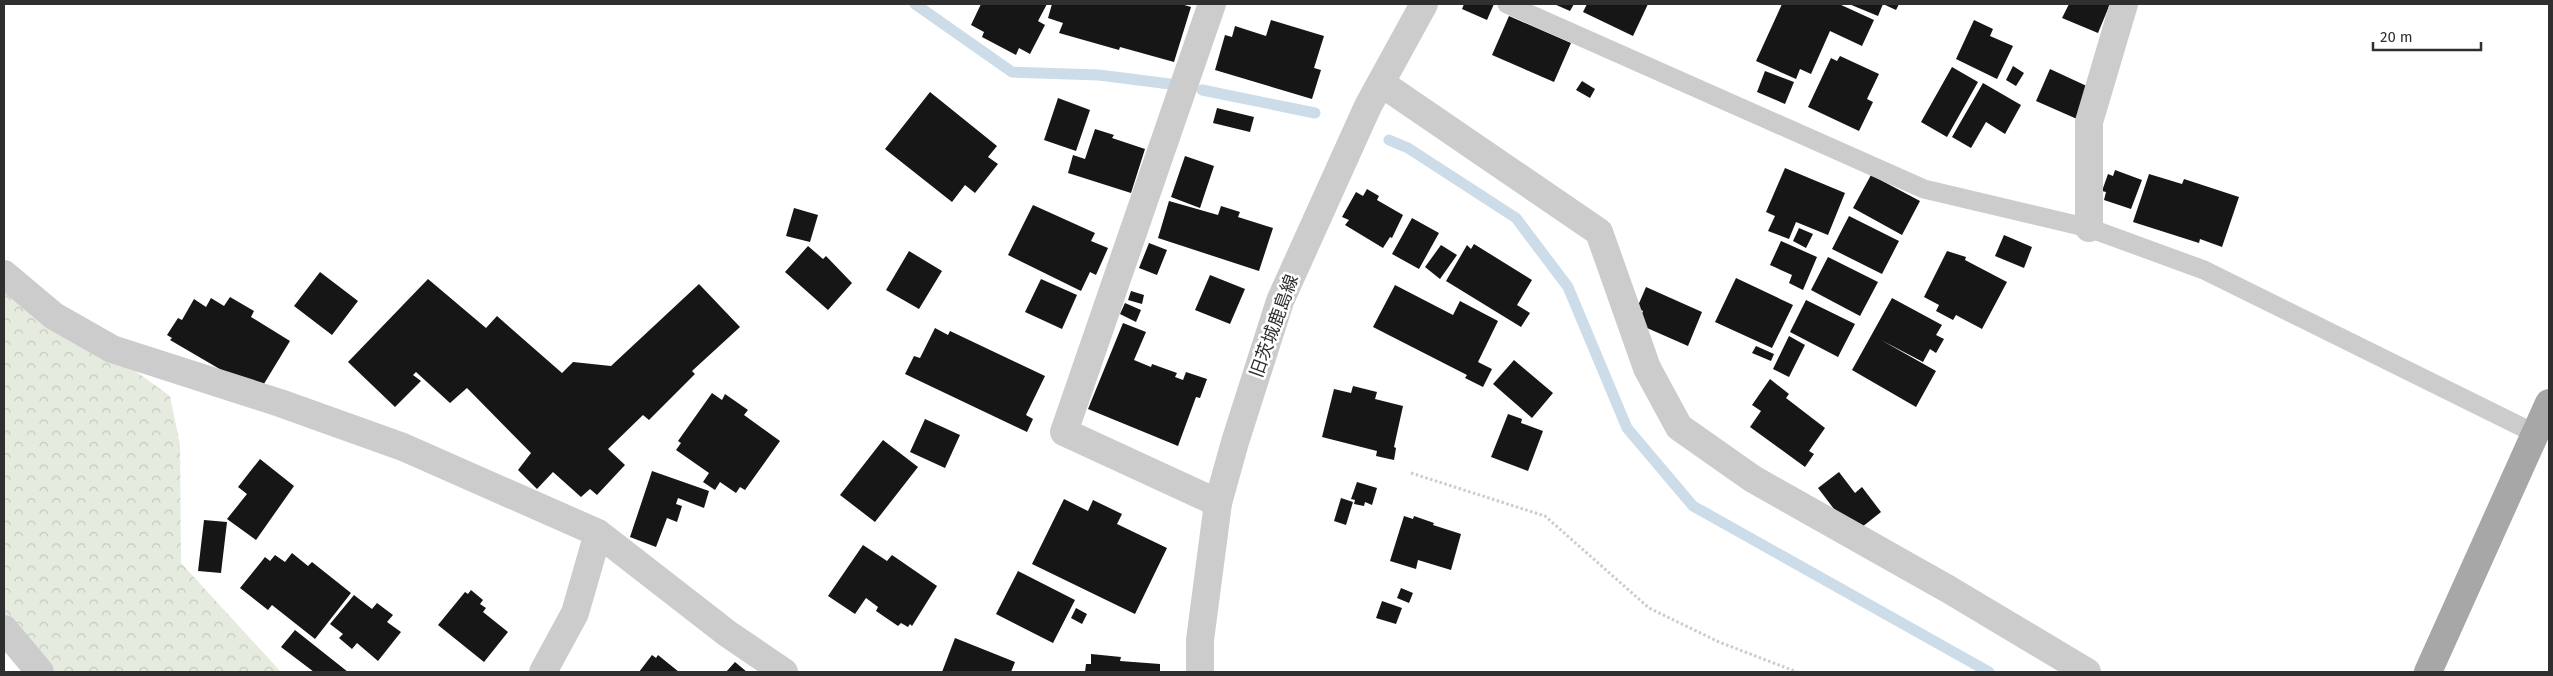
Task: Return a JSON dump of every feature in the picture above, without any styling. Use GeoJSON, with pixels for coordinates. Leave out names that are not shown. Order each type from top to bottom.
{"type":"FeatureCollection","features":[{"type":"Feature","properties":{"kind":"main road"},"geometry":{"type":"LineString","coordinates":[[2428,672],[2549,403]]}},
{"type":"Feature","properties":{"kind":"street"},"geometry":{"type":"LineString","coordinates":[[1212,4],[1064,432],[1218,503]]}},
{"type":"Feature","properties":{"kind":"street","name":"旧茨城鹿島線"},"geometry":{"type":"LineString","coordinates":[[1200,672],[1200,640],[1218,503],[1235,442],[1280,301],[1368,106],[1424,4]]}},
{"type":"Feature","properties":{"kind":"street"},"geometry":{"type":"LineString","coordinates":[[2089,228],[2089,122],[2124,4]]}},
{"type":"Feature","properties":{"kind":"street"},"geometry":{"type":"LineString","coordinates":[[1381,83],[1599,232],[1647,368],[1679,427],[1752,479],[1948,589],[2087,672]]}},
{"type":"Feature","properties":{"kind":"street"},"geometry":{"type":"LineString","coordinates":[[4,274],[54,316],[112,349],[280,403],[403,447],[598,533],[728,634],[784,672]]}},
{"type":"Feature","properties":{"kind":"street"},"geometry":{"type":"LineString","coordinates":[[543,672],[575,613],[598,533]]}},
{"type":"Feature","properties":{"kind":"street"},"geometry":{"type":"LineString","coordinates":[[4,630],[40,672]]}},
{"type":"Feature","properties":{"kind":"lane"},"geometry":{"type":"LineString","coordinates":[[1507,4],[1924,189],[2089,228],[2204,270],[2536,434]]}},
{"type":"Feature","properties":{"kind":"path"},"geometry":{"type":"LineString","coordinates":[[1411,473],[1545,516],[1649,608],[1719,642],[1797,672]]}},
{"type":"Feature","properties":{"kind":"green space"},"geometry":{"type":"Polygon","coordinates":[[[4,276],[170,396],[180,445],[181,563],[281,672],[44,672],[4,629],[4,276]]]}},
{"type":"Feature","properties":{"kind":"building"},"geometry":{"type":"Polygon","coordinates":[[[981,4],[1047,4],[1038,21],[1045,25],[1030,54],[1019,48],[1016,55],[982,37],[984,32],[971,25],[981,4]]]}},
{"type":"Feature","properties":{"kind":"building"},"geometry":{"type":"Polygon","coordinates":[[[1052,4],[1181,4],[1191,7],[1174,62],[1120,47],[1119,50],[1059,33],[1063,23],[1048,18],[1052,4]]]}},
{"type":"Feature","properties":{"kind":"building"},"geometry":{"type":"Polygon","coordinates":[[[1464,4],[1494,4],[1487,20],[1462,9],[1464,4]]]}},
{"type":"Feature","properties":{"kind":"building"},"geometry":{"type":"Polygon","coordinates":[[[1554,4],[1574,4],[1570,11],[1554,4]]]}},
{"type":"Feature","properties":{"kind":"building"},"geometry":{"type":"Polygon","coordinates":[[[1587,4],[1648,4],[1633,36],[1583,12],[1587,4]]]}},
{"type":"Feature","properties":{"kind":"building"},"geometry":{"type":"Polygon","coordinates":[[[1782,4],[1839,4],[1874,20],[1862,46],[1830,31],[1811,74],[1800,69],[1796,79],[1756,61],[1782,4]]]}},
{"type":"Feature","properties":{"kind":"building"},"geometry":{"type":"Polygon","coordinates":[[[1849,4],[1883,4],[1878,16],[1849,4]]]}},
{"type":"Feature","properties":{"kind":"building"},"geometry":{"type":"Polygon","coordinates":[[[1883,4],[1899,4],[1896,10],[1883,4]]]}},
{"type":"Feature","properties":{"kind":"building"},"geometry":{"type":"Polygon","coordinates":[[[2069,4],[2110,4],[2098,33],[2062,18],[2069,4]]]}},
{"type":"Feature","properties":{"kind":"building"},"geometry":{"type":"Polygon","coordinates":[[[1509,16],[1571,43],[1554,82],[1492,55],[1509,16]]]}},
{"type":"Feature","properties":{"kind":"building"},"geometry":{"type":"Polygon","coordinates":[[[1271,20],[1324,36],[1314,68],[1321,70],[1312,99],[1215,70],[1225,35],[1232,37],[1235,26],[1266,36],[1271,20]]]}},
{"type":"Feature","properties":{"kind":"building"},"geometry":{"type":"Polygon","coordinates":[[[1974,20],[1993,29],[1990,36],[2013,46],[1997,79],[1956,59],[1974,20]]]}},
{"type":"Feature","properties":{"kind":"building"},"geometry":{"type":"Polygon","coordinates":[[[1840,56],[1879,74],[1867,99],[1873,102],[1859,131],[1808,107],[1831,58],[1837,61],[1840,56]]]}},
{"type":"Feature","properties":{"kind":"building"},"geometry":{"type":"Polygon","coordinates":[[[2013,66],[2024,73],[2016,86],[2006,80],[2013,66]]]}},
{"type":"Feature","properties":{"kind":"building"},"geometry":{"type":"Polygon","coordinates":[[[1952,67],[1978,82],[1947,137],[1921,122],[1952,67]]]}},
{"type":"Feature","properties":{"kind":"building"},"geometry":{"type":"Polygon","coordinates":[[[2050,69],[2091,88],[2077,119],[2036,101],[2050,69]]]}},
{"type":"Feature","properties":{"kind":"building"},"geometry":{"type":"Polygon","coordinates":[[[1765,71],[1794,82],[1785,104],[1757,92],[1765,71]]]}},
{"type":"Feature","properties":{"kind":"building"},"geometry":{"type":"Polygon","coordinates":[[[1582,81],[1595,89],[1590,98],[1576,90],[1582,81]]]}},
{"type":"Feature","properties":{"kind":"building"},"geometry":{"type":"Polygon","coordinates":[[[1983,83],[2021,105],[2005,134],[1986,122],[1971,148],[1952,137],[1983,83]]]}},
{"type":"Feature","properties":{"kind":"building"},"geometry":{"type":"Polygon","coordinates":[[[930,92],[997,146],[988,157],[998,164],[975,193],[965,185],[952,202],[885,149],[930,92]]]}},
{"type":"Feature","properties":{"kind":"building"},"geometry":{"type":"Polygon","coordinates":[[[1058,98],[1090,110],[1076,151],[1044,140],[1058,98]]]}},
{"type":"Feature","properties":{"kind":"building"},"geometry":{"type":"Polygon","coordinates":[[[1217,108],[1254,117],[1250,132],[1213,123],[1217,108]]]}},
{"type":"Feature","properties":{"kind":"building"},"geometry":{"type":"Polygon","coordinates":[[[1095,129],[1114,135],[1112,138],[1145,149],[1131,193],[1068,173],[1073,155],[1085,159],[1095,129]]]}},
{"type":"Feature","properties":{"kind":"building"},"geometry":{"type":"Polygon","coordinates":[[[1185,156],[1214,166],[1200,208],[1171,197],[1185,156]]]}},
{"type":"Feature","properties":{"kind":"building"},"geometry":{"type":"Polygon","coordinates":[[[1785,168],[1845,193],[1828,235],[1796,222],[1789,239],[1768,231],[1775,216],[1766,212],[1785,168]]]}},
{"type":"Feature","properties":{"kind":"building"},"geometry":{"type":"Polygon","coordinates":[[[2115,170],[2142,180],[2131,209],[2104,200],[2106,192],[2102,191],[2108,174],[2113,176],[2115,170]]]}},
{"type":"Feature","properties":{"kind":"building"},"geometry":{"type":"Polygon","coordinates":[[[2149,174],[2182,184],[2184,179],[2239,197],[2222,247],[2200,239],[2199,243],[2133,222],[2149,174]]]}},
{"type":"Feature","properties":{"kind":"building"},"geometry":{"type":"Polygon","coordinates":[[[1871,175],[1920,201],[1902,235],[1853,208],[1871,175]]]}},
{"type":"Feature","properties":{"kind":"building"},"geometry":{"type":"Polygon","coordinates":[[[1367,189],[1379,196],[1377,200],[1403,215],[1392,238],[1390,237],[1383,248],[1345,225],[1349,220],[1342,217],[1356,192],[1363,196],[1367,189]]]}},
{"type":"Feature","properties":{"kind":"building"},"geometry":{"type":"Polygon","coordinates":[[[1169,201],[1218,215],[1221,206],[1240,212],[1238,217],[1273,228],[1259,271],[1158,238],[1169,201]]]}},
{"type":"Feature","properties":{"kind":"building"},"geometry":{"type":"Polygon","coordinates":[[[1033,205],[1095,233],[1091,241],[1108,248],[1096,275],[1090,272],[1081,291],[1008,255],[1033,205]]]}},
{"type":"Feature","properties":{"kind":"building"},"geometry":{"type":"Polygon","coordinates":[[[794,208],[818,215],[810,242],[786,236],[794,208]]]}},
{"type":"Feature","properties":{"kind":"building"},"geometry":{"type":"Polygon","coordinates":[[[1849,216],[1899,241],[1882,274],[1832,249],[1849,216]]]}},
{"type":"Feature","properties":{"kind":"building"},"geometry":{"type":"Polygon","coordinates":[[[1412,218],[1439,233],[1419,269],[1392,254],[1412,218]]]}},
{"type":"Feature","properties":{"kind":"building"},"geometry":{"type":"Polygon","coordinates":[[[1799,228],[1813,234],[1806,248],[1793,241],[1799,228]]]}},
{"type":"Feature","properties":{"kind":"building"},"geometry":{"type":"Polygon","coordinates":[[[2004,235],[2032,247],[2024,268],[1995,256],[2004,235]]]}},
{"type":"Feature","properties":{"kind":"building"},"geometry":{"type":"Polygon","coordinates":[[[1781,241],[1817,257],[1803,290],[1789,283],[1792,275],[1770,265],[1781,241]]]}},
{"type":"Feature","properties":{"kind":"building"},"geometry":{"type":"Polygon","coordinates":[[[1149,243],[1167,250],[1157,275],[1139,268],[1149,243]]]}},
{"type":"Feature","properties":{"kind":"building"},"geometry":{"type":"Polygon","coordinates":[[[1474,244],[1532,280],[1517,305],[1530,313],[1521,327],[1446,281],[1467,245],[1471,249],[1474,244]]]}},
{"type":"Feature","properties":{"kind":"building"},"geometry":{"type":"Polygon","coordinates":[[[1441,245],[1457,255],[1440,279],[1425,267],[1441,245]]]}},
{"type":"Feature","properties":{"kind":"building"},"geometry":{"type":"Polygon","coordinates":[[[808,246],[823,259],[826,256],[852,283],[828,310],[785,272],[808,246]]]}},
{"type":"Feature","properties":{"kind":"building"},"geometry":{"type":"Polygon","coordinates":[[[909,251],[942,271],[919,309],[886,290],[909,251]]]}},
{"type":"Feature","properties":{"kind":"building"},"geometry":{"type":"Polygon","coordinates":[[[1947,251],[1966,257],[1965,260],[2007,282],[1982,329],[1956,315],[1953,320],[1936,311],[1939,305],[1924,297],[1947,251]]]}},
{"type":"Feature","properties":{"kind":"building"},"geometry":{"type":"Polygon","coordinates":[[[1828,257],[1878,282],[1860,316],[1811,290],[1828,257]]]}},
{"type":"Feature","properties":{"kind":"building"},"geometry":{"type":"Polygon","coordinates":[[[320,272],[358,301],[332,335],[294,306],[320,272]]]}},
{"type":"Feature","properties":{"kind":"building"},"geometry":{"type":"Polygon","coordinates":[[[1210,275],[1245,289],[1230,324],[1195,310],[1210,275]]]}},
{"type":"Feature","properties":{"kind":"building"},"geometry":{"type":"Polygon","coordinates":[[[1736,278],[1793,305],[1772,348],[1715,322],[1736,278]]]}},
{"type":"Feature","properties":{"kind":"building"},"geometry":{"type":"Polygon","coordinates":[[[428,279],[486,328],[497,316],[562,373],[573,362],[611,366],[699,284],[740,327],[692,371],[695,374],[649,420],[643,415],[608,449],[625,465],[597,495],[590,489],[581,497],[553,472],[537,489],[518,470],[531,453],[467,388],[450,403],[416,372],[413,375],[421,381],[395,407],[348,362],[428,279]]]}},
{"type":"Feature","properties":{"kind":"building"},"geometry":{"type":"Polygon","coordinates":[[[1041,279],[1077,295],[1062,329],[1025,312],[1041,279]]]}},
{"type":"Feature","properties":{"kind":"building"},"geometry":{"type":"Polygon","coordinates":[[[1395,285],[1453,315],[1460,301],[1498,321],[1478,362],[1492,369],[1483,387],[1465,378],[1467,375],[1373,327],[1395,285]]]}},
{"type":"Feature","properties":{"kind":"building"},"geometry":{"type":"Polygon","coordinates":[[[1646,287],[1702,312],[1688,346],[1638,324],[1643,311],[1637,308],[1646,287]]]}},
{"type":"Feature","properties":{"kind":"building"},"geometry":{"type":"Polygon","coordinates":[[[1131,291],[1144,295],[1142,304],[1128,300],[1131,291]]]}},
{"type":"Feature","properties":{"kind":"building"},"geometry":{"type":"Polygon","coordinates":[[[230,297],[254,311],[251,317],[290,341],[259,392],[170,340],[172,338],[167,335],[178,318],[182,320],[194,299],[206,307],[211,298],[224,306],[230,297]]]}},
{"type":"Feature","properties":{"kind":"building"},"geometry":{"type":"Polygon","coordinates":[[[1892,298],[1942,325],[1936,335],[1944,339],[1936,353],[1930,349],[1923,362],[1881,340],[1936,371],[1916,407],[1852,370],[1892,298]]]}},
{"type":"Feature","properties":{"kind":"building"},"geometry":{"type":"Polygon","coordinates":[[[1806,300],[1855,324],[1838,357],[1790,332],[1806,300]]]}},
{"type":"Feature","properties":{"kind":"building"},"geometry":{"type":"Polygon","coordinates":[[[1125,303],[1141,310],[1136,322],[1120,314],[1125,303]]]}},
{"type":"Feature","properties":{"kind":"building"},"geometry":{"type":"Polygon","coordinates":[[[1123,323],[1146,332],[1134,360],[1151,367],[1152,364],[1177,373],[1175,377],[1183,380],[1186,372],[1207,379],[1200,398],[1196,397],[1178,446],[1088,409],[1123,323]]]}},
{"type":"Feature","properties":{"kind":"building"},"geometry":{"type":"Polygon","coordinates":[[[935,328],[948,335],[950,331],[1045,376],[1026,415],[1033,419],[1027,432],[905,374],[914,356],[920,358],[935,328]]]}},
{"type":"Feature","properties":{"kind":"building"},"geometry":{"type":"Polygon","coordinates":[[[1789,336],[1805,345],[1789,377],[1773,369],[1789,336]]]}},
{"type":"Feature","properties":{"kind":"building"},"geometry":{"type":"Polygon","coordinates":[[[1756,346],[1774,354],[1771,361],[1752,353],[1756,346]]]}},
{"type":"Feature","properties":{"kind":"building"},"geometry":{"type":"Polygon","coordinates":[[[1514,360],[1553,393],[1532,418],[1493,384],[1514,360]]]}},
{"type":"Feature","properties":{"kind":"building"},"geometry":{"type":"Polygon","coordinates":[[[1770,379],[1789,394],[1786,398],[1825,428],[1809,451],[1814,454],[1805,467],[1750,427],[1761,411],[1752,405],[1770,379]]]}},
{"type":"Feature","properties":{"kind":"building"},"geometry":{"type":"Polygon","coordinates":[[[1353,386],[1377,392],[1375,399],[1403,406],[1394,447],[1396,448],[1394,460],[1376,456],[1377,451],[1322,437],[1334,389],[1351,393],[1353,386]]]}},
{"type":"Feature","properties":{"kind":"building"},"geometry":{"type":"Polygon","coordinates":[[[712,393],[722,400],[725,394],[748,410],[744,415],[780,441],[745,490],[740,487],[736,493],[720,482],[715,490],[703,482],[709,473],[676,450],[681,443],[678,441],[712,393]]]}},
{"type":"Feature","properties":{"kind":"building"},"geometry":{"type":"Polygon","coordinates":[[[1508,414],[1522,419],[1521,423],[1543,431],[1528,471],[1491,457],[1508,414]]]}},
{"type":"Feature","properties":{"kind":"building"},"geometry":{"type":"Polygon","coordinates":[[[925,419],[960,435],[945,468],[910,452],[925,419]]]}},
{"type":"Feature","properties":{"kind":"building"},"geometry":{"type":"Polygon","coordinates":[[[883,440],[918,467],[875,522],[840,495],[883,440]]]}},
{"type":"Feature","properties":{"kind":"building"},"geometry":{"type":"Polygon","coordinates":[[[260,459],[294,486],[256,540],[227,519],[247,494],[238,487],[260,459]]]}},
{"type":"Feature","properties":{"kind":"building"},"geometry":{"type":"Polygon","coordinates":[[[652,471],[709,491],[704,508],[678,498],[676,504],[682,506],[677,522],[667,518],[656,547],[630,537],[652,471]]]}},
{"type":"Feature","properties":{"kind":"building"},"geometry":{"type":"Polygon","coordinates":[[[1839,472],[1855,493],[1862,487],[1881,512],[1857,531],[1850,530],[1818,488],[1839,472]]]}},
{"type":"Feature","properties":{"kind":"building"},"geometry":{"type":"Polygon","coordinates":[[[1357,482],[1377,488],[1372,505],[1365,502],[1364,506],[1354,504],[1355,500],[1351,499],[1357,482]]]}},
{"type":"Feature","properties":{"kind":"building"},"geometry":{"type":"Polygon","coordinates":[[[1341,498],[1353,502],[1346,525],[1334,521],[1341,498]]]}},
{"type":"Feature","properties":{"kind":"building"},"geometry":{"type":"Polygon","coordinates":[[[1064,499],[1088,511],[1093,500],[1122,514],[1117,524],[1167,548],[1135,614],[1032,564],[1064,499]]]}},
{"type":"Feature","properties":{"kind":"building"},"geometry":{"type":"Polygon","coordinates":[[[1404,516],[1413,519],[1414,516],[1434,523],[1433,525],[1461,534],[1451,570],[1418,560],[1416,569],[1390,561],[1404,516]]]}},
{"type":"Feature","properties":{"kind":"building"},"geometry":{"type":"Polygon","coordinates":[[[204,520],[227,522],[221,573],[198,571],[204,520]]]}},
{"type":"Feature","properties":{"kind":"building"},"geometry":{"type":"Polygon","coordinates":[[[863,545],[887,561],[892,555],[937,586],[912,626],[910,624],[908,627],[901,623],[898,626],[876,611],[878,607],[866,598],[855,614],[828,596],[863,545]]]}},
{"type":"Feature","properties":{"kind":"building"},"geometry":{"type":"Polygon","coordinates":[[[292,553],[308,566],[312,562],[351,593],[315,639],[272,605],[268,610],[240,588],[265,557],[270,561],[275,555],[285,562],[292,553]]]}},
{"type":"Feature","properties":{"kind":"building"},"geometry":{"type":"Polygon","coordinates":[[[1018,571],[1075,600],[1053,643],[996,614],[1018,571]]]}},
{"type":"Feature","properties":{"kind":"building"},"geometry":{"type":"Polygon","coordinates":[[[1401,588],[1413,593],[1409,603],[1397,598],[1401,588]]]}},
{"type":"Feature","properties":{"kind":"building"},"geometry":{"type":"Polygon","coordinates":[[[471,590],[483,600],[480,604],[486,608],[483,612],[508,632],[484,662],[438,625],[465,592],[468,594],[471,590]]]}},
{"type":"Feature","properties":{"kind":"building"},"geometry":{"type":"Polygon","coordinates":[[[354,595],[372,609],[377,603],[393,615],[387,622],[401,632],[378,661],[357,643],[352,649],[339,638],[343,634],[330,624],[354,595]]]}},
{"type":"Feature","properties":{"kind":"building"},"geometry":{"type":"Polygon","coordinates":[[[1382,601],[1402,608],[1396,624],[1376,618],[1382,601]]]}},
{"type":"Feature","properties":{"kind":"building"},"geometry":{"type":"Polygon","coordinates":[[[1076,608],[1087,614],[1082,624],[1071,618],[1076,608]]]}},
{"type":"Feature","properties":{"kind":"building"},"geometry":{"type":"Polygon","coordinates":[[[295,630],[348,672],[314,672],[281,647],[295,630]]]}},
{"type":"Feature","properties":{"kind":"building"},"geometry":{"type":"Polygon","coordinates":[[[955,638],[1015,662],[1011,672],[942,672],[955,638]]]}},
{"type":"Feature","properties":{"kind":"building"},"geometry":{"type":"Polygon","coordinates":[[[1091,654],[1121,657],[1120,661],[1160,664],[1160,672],[1085,672],[1086,664],[1091,664],[1091,654]]]}},
{"type":"Feature","properties":{"kind":"building"},"geometry":{"type":"Polygon","coordinates":[[[652,655],[656,658],[658,655],[679,672],[639,672],[652,655]]]}},
{"type":"Feature","properties":{"kind":"building"},"geometry":{"type":"Polygon","coordinates":[[[735,662],[747,672],[726,672],[735,662]]]}},
{"type":"Feature","properties":{"kind":"waterway"},"geometry":{"type":"LineString","coordinates":[[915,4],[1012,72],[1099,75],[1170,84]]}},
{"type":"Feature","properties":{"kind":"waterway"},"geometry":{"type":"LineString","coordinates":[[1202,90],[1315,113]]}},
{"type":"Feature","properties":{"kind":"waterway"},"geometry":{"type":"LineString","coordinates":[[1389,140],[1408,148],[1516,218],[1568,287],[1627,428],[1693,506],[1989,672]]}}]}
